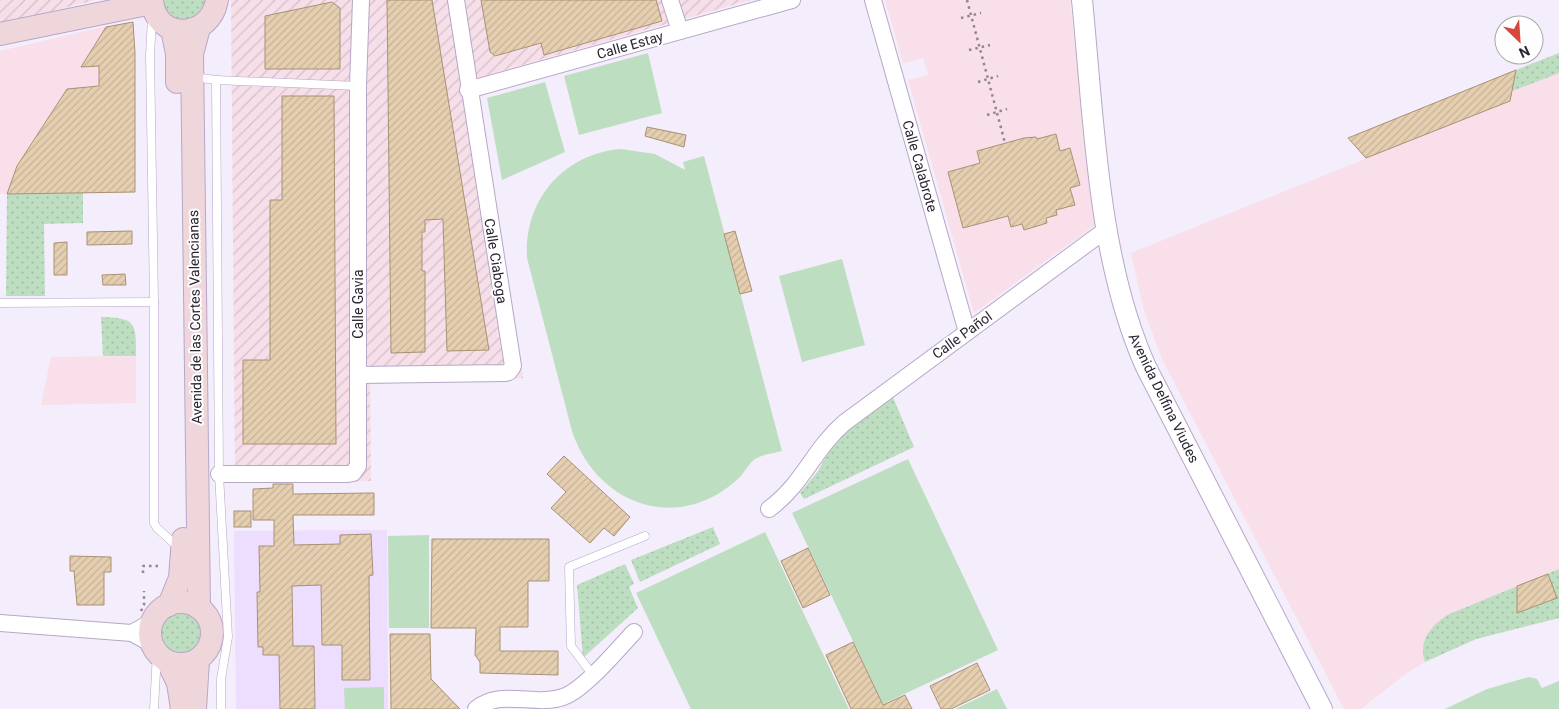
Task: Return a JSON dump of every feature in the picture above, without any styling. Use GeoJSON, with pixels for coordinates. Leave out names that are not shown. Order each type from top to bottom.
{"type":"FeatureCollection","features":[{"type":"Feature","properties":{"kind":"main road"},"geometry":{"type":"LineString","coordinates":[[0,34],[152,3],[160,20],[172,29],[181,31],[199,28],[212,16],[217,0]]}},
{"type":"Feature","properties":{"kind":"main road","name":"Avenida de las Cortes Valencianas"},"geometry":{"type":"LineString","coordinates":[[199,28],[192,54],[199,608]]}},
{"type":"Feature","properties":{"kind":"main road","name":"Avenida de las Cortes Valencianas"},"geometry":{"type":"LineString","coordinates":[[169,605],[180,578],[176,559],[176,54],[172,29]]}},
{"type":"Feature","properties":{"kind":"main road"},"geometry":{"type":"LineString","coordinates":[[159,653],[183,664],[198,660],[208,648],[212,634],[206,615],[199,608],[189,603],[169,605],[140,624],[150,634],[159,653],[178,683],[182,709]]}},
{"type":"Feature","properties":{"kind":"main road"},"geometry":{"type":"LineString","coordinates":[[195,709],[198,660]]}},
{"type":"Feature","properties":{"kind":"street","name":"Calle Gavia"},"geometry":{"type":"LineString","coordinates":[[219,474],[353,473],[358,464],[358,86],[361,0]]}},
{"type":"Feature","properties":{"kind":"street","name":"Calle Ciaboga"},"geometry":{"type":"LineString","coordinates":[[358,375],[505,373],[512,368],[468,90],[456,0]]}},
{"type":"Feature","properties":{"kind":"street"},"geometry":{"type":"LineString","coordinates":[[670,0],[680,31]]}},
{"type":"Feature","properties":{"kind":"street","name":"Calle Estay"},"geometry":{"type":"LineString","coordinates":[[468,90],[792,0]]}},
{"type":"Feature","properties":{"kind":"street","name":"Calle Calabrote"},"geometry":{"type":"LineString","coordinates":[[873,0],[967,332]]}},
{"type":"Feature","properties":{"kind":"street","name":"Avenida Delfina Viudes"},"geometry":{"type":"LineString","coordinates":[[1082,0],[1107,229],[1122,302],[1138,350],[1322,709]]}},
{"type":"Feature","properties":{"kind":"street","name":"Calle Pañol"},"geometry":{"type":"LineString","coordinates":[[769,509],[801,480],[816,442],[1107,229]]}},
{"type":"Feature","properties":{"kind":"street"},"geometry":{"type":"LineString","coordinates":[[0,623],[140,624]]}},
{"type":"Feature","properties":{"kind":"street"},"geometry":{"type":"LineString","coordinates":[[476,709],[496,699],[563,697],[571,694],[634,632]]}},
{"type":"Feature","properties":{"kind":"lane"},"geometry":{"type":"LineString","coordinates":[[152,3],[150,55],[154,302],[154,523],[176,559]]}},
{"type":"Feature","properties":{"kind":"lane"},"geometry":{"type":"LineString","coordinates":[[192,76],[216,80],[358,86]]}},
{"type":"Feature","properties":{"kind":"lane"},"geometry":{"type":"LineString","coordinates":[[216,80],[219,474],[228,637],[221,678],[221,709]]}},
{"type":"Feature","properties":{"kind":"lane"},"geometry":{"type":"LineString","coordinates":[[0,304],[154,302]]}},
{"type":"Feature","properties":{"kind":"lane"},"geometry":{"type":"LineString","coordinates":[[592,674],[570,646],[569,567],[644,536]]}},
{"type":"Feature","properties":{"kind":"lane"},"geometry":{"type":"LineString","coordinates":[[154,709],[159,653]]}},
{"type":"Feature","properties":{"kind":"path"},"geometry":{"type":"LineString","coordinates":[[967,0],[1005,143]]}},
{"type":"Feature","properties":{"kind":"path"},"geometry":{"type":"LineString","coordinates":[[960,18],[981,13]]}},
{"type":"Feature","properties":{"kind":"path"},"geometry":{"type":"LineString","coordinates":[[969,50],[990,45]]}},
{"type":"Feature","properties":{"kind":"path"},"geometry":{"type":"LineString","coordinates":[[978,82],[998,76]]}},
{"type":"Feature","properties":{"kind":"path"},"geometry":{"type":"LineString","coordinates":[[987,115],[1007,109]]}},
{"type":"Feature","properties":{"kind":"path"},"geometry":{"type":"LineString","coordinates":[[143,573],[143,566],[176,559]]}},
{"type":"Feature","properties":{"kind":"path"},"geometry":{"type":"LineString","coordinates":[[140,624],[144,605],[144,591]]}},
{"type":"Feature","properties":{"kind":"shaded area"},"geometry":{"type":"Polygon","coordinates":[[[0,0],[96,0],[0,24],[0,0]]]}},
{"type":"Feature","properties":{"kind":"shaded area"},"geometry":{"type":"Polygon","coordinates":[[[231,0],[751,0],[473,79],[523,378],[370,384],[371,481],[235,483],[231,0]]]}},
{"type":"Feature","properties":{"kind":"shaded area"},"geometry":{"type":"Polygon","coordinates":[[[885,0],[1070,0],[1095,225],[974,313],[908,80],[928,75],[923,58],[903,63],[885,0]]]}},
{"type":"Feature","properties":{"kind":"shaded area"},"geometry":{"type":"Polygon","coordinates":[[[107,26],[99,39],[100,57],[135,53],[135,192],[0,194],[0,51],[107,26]]]}},
{"type":"Feature","properties":{"kind":"shaded area"},"geometry":{"type":"Polygon","coordinates":[[[1559,53],[1559,618],[1476,639],[1425,662],[1404,675],[1361,709],[1344,709],[1162,359],[1144,311],[1131,253],[1365,159],[1348,138],[1529,65],[1544,65],[1544,59],[1559,53]]]}},
{"type":"Feature","properties":{"kind":"shaded area"},"geometry":{"type":"Polygon","coordinates":[[[136,356],[136,403],[41,405],[51,357],[136,356]]]}},
{"type":"Feature","properties":{"kind":"shaded area"},"geometry":{"type":"Polygon","coordinates":[[[387,530],[388,709],[236,709],[234,531],[387,530]]]}},
{"type":"Feature","properties":{"kind":"green space"},"geometry":{"type":"Polygon","coordinates":[[[161,0],[208,0],[200,17],[179,21],[166,14],[161,0]]]}},
{"type":"Feature","properties":{"kind":"green space"},"geometry":{"type":"Polygon","coordinates":[[[648,53],[662,113],[579,135],[564,76],[648,53]]]}},
{"type":"Feature","properties":{"kind":"green space"},"geometry":{"type":"Polygon","coordinates":[[[1559,53],[1559,73],[1512,91],[1516,70],[1529,65],[1544,65],[1544,59],[1559,53]]]}},
{"type":"Feature","properties":{"kind":"green space"},"geometry":{"type":"Polygon","coordinates":[[[545,82],[565,152],[502,180],[487,98],[545,82]]]}},
{"type":"Feature","properties":{"kind":"green space"},"geometry":{"type":"Polygon","coordinates":[[[621,149],[655,154],[685,170],[683,162],[704,156],[782,451],[754,459],[732,484],[718,494],[695,504],[672,508],[650,506],[630,499],[611,487],[595,472],[582,453],[572,431],[527,258],[528,237],[532,217],[540,199],[551,184],[565,170],[581,160],[600,153],[621,149]]]}},
{"type":"Feature","properties":{"kind":"green space"},"geometry":{"type":"Polygon","coordinates":[[[83,193],[83,223],[44,224],[45,296],[6,296],[7,194],[83,193]]]}},
{"type":"Feature","properties":{"kind":"green space"},"geometry":{"type":"Polygon","coordinates":[[[842,259],[865,345],[802,362],[779,276],[842,259]]]}},
{"type":"Feature","properties":{"kind":"green space"},"geometry":{"type":"Polygon","coordinates":[[[101,317],[121,319],[132,324],[136,356],[103,356],[101,317]]]}},
{"type":"Feature","properties":{"kind":"green space"},"geometry":{"type":"Polygon","coordinates":[[[892,395],[914,447],[804,499],[800,493],[818,471],[836,439],[892,395]]]}},
{"type":"Feature","properties":{"kind":"green space"},"geometry":{"type":"Polygon","coordinates":[[[908,459],[998,650],[883,704],[792,513],[908,459]]]}},
{"type":"Feature","properties":{"kind":"green space"},"geometry":{"type":"Polygon","coordinates":[[[713,527],[720,544],[640,582],[631,560],[713,527]]]}},
{"type":"Feature","properties":{"kind":"green space"},"geometry":{"type":"Polygon","coordinates":[[[765,532],[849,709],[691,709],[636,593],[765,532]]]}},
{"type":"Feature","properties":{"kind":"green space"},"geometry":{"type":"Polygon","coordinates":[[[429,535],[429,628],[389,628],[388,536],[429,535]]]}},
{"type":"Feature","properties":{"kind":"green space"},"geometry":{"type":"Polygon","coordinates":[[[625,564],[634,584],[629,587],[638,608],[583,658],[577,585],[625,564]]]}},
{"type":"Feature","properties":{"kind":"green space"},"geometry":{"type":"Polygon","coordinates":[[[1559,569],[1559,618],[1476,639],[1425,662],[1423,654],[1424,641],[1435,624],[1447,615],[1559,569]]]}},
{"type":"Feature","properties":{"kind":"green space"},"geometry":{"type":"Polygon","coordinates":[[[181,609],[190,611],[198,616],[203,624],[205,633],[203,642],[198,650],[190,655],[181,657],[172,655],[164,650],[159,642],[157,633],[159,624],[164,616],[172,611],[181,609]]]}},
{"type":"Feature","properties":{"kind":"green space"},"geometry":{"type":"Polygon","coordinates":[[[1529,677],[1537,679],[1542,688],[1559,681],[1559,709],[1445,709],[1487,689],[1529,677]]]}},
{"type":"Feature","properties":{"kind":"green space"},"geometry":{"type":"Polygon","coordinates":[[[384,687],[384,709],[345,709],[344,688],[384,687]]]}},
{"type":"Feature","properties":{"kind":"green space"},"geometry":{"type":"Polygon","coordinates":[[[997,689],[1007,709],[955,709],[997,689]]]}},
{"type":"Feature","properties":{"kind":"building"},"geometry":{"type":"Polygon","coordinates":[[[387,0],[432,0],[489,350],[447,351],[443,219],[425,220],[425,232],[422,232],[422,271],[425,271],[425,352],[391,353],[387,0]]]}},
{"type":"Feature","properties":{"kind":"building"},"geometry":{"type":"Polygon","coordinates":[[[481,0],[656,0],[662,21],[544,55],[541,43],[495,56],[490,52],[481,0]]]}},
{"type":"Feature","properties":{"kind":"building"},"geometry":{"type":"Polygon","coordinates":[[[332,2],[340,8],[340,69],[265,69],[265,16],[332,2]]]}},
{"type":"Feature","properties":{"kind":"building"},"geometry":{"type":"Polygon","coordinates":[[[133,22],[135,53],[135,192],[7,194],[17,166],[67,89],[99,86],[99,66],[81,67],[106,27],[133,22]]]}},
{"type":"Feature","properties":{"kind":"building"},"geometry":{"type":"Polygon","coordinates":[[[1516,70],[1510,101],[1366,158],[1348,138],[1516,70]]]}},
{"type":"Feature","properties":{"kind":"building"},"geometry":{"type":"Polygon","coordinates":[[[282,96],[334,96],[336,444],[243,444],[243,360],[270,360],[270,200],[282,200],[282,96]]]}},
{"type":"Feature","properties":{"kind":"building"},"geometry":{"type":"Polygon","coordinates":[[[647,127],[686,135],[684,147],[645,136],[647,127]]]}},
{"type":"Feature","properties":{"kind":"building"},"geometry":{"type":"Polygon","coordinates":[[[1056,134],[1060,151],[1070,148],[1080,185],[1070,188],[1075,205],[1056,210],[1057,215],[1046,218],[1047,223],[1024,230],[1022,224],[1011,227],[1008,216],[963,228],[948,172],[980,163],[977,151],[1024,138],[1036,137],[1037,139],[1056,134]]]}},
{"type":"Feature","properties":{"kind":"building"},"geometry":{"type":"Polygon","coordinates":[[[132,231],[132,244],[87,245],[87,232],[132,231]]]}},
{"type":"Feature","properties":{"kind":"building"},"geometry":{"type":"Polygon","coordinates":[[[735,231],[752,291],[740,294],[724,234],[735,231]]]}},
{"type":"Feature","properties":{"kind":"building"},"geometry":{"type":"Polygon","coordinates":[[[67,242],[67,275],[54,275],[54,243],[67,242]]]}},
{"type":"Feature","properties":{"kind":"building"},"geometry":{"type":"Polygon","coordinates":[[[125,274],[126,285],[103,285],[102,275],[125,274]]]}},
{"type":"Feature","properties":{"kind":"building"},"geometry":{"type":"Polygon","coordinates":[[[564,456],[630,517],[614,536],[604,528],[590,543],[551,508],[566,492],[547,474],[564,456]]]}},
{"type":"Feature","properties":{"kind":"building"},"geometry":{"type":"Polygon","coordinates":[[[273,484],[293,484],[293,494],[374,493],[374,515],[293,515],[294,545],[340,544],[340,535],[371,534],[373,575],[369,576],[370,680],[342,680],[342,645],[322,645],[321,585],[292,586],[293,646],[314,646],[315,709],[280,709],[279,655],[263,655],[263,647],[258,647],[257,592],[260,592],[259,546],[274,546],[274,520],[253,520],[253,489],[273,488],[273,484]]]}},
{"type":"Feature","properties":{"kind":"building"},"geometry":{"type":"Polygon","coordinates":[[[234,511],[251,511],[251,527],[234,527],[234,511]]]}},
{"type":"Feature","properties":{"kind":"building"},"geometry":{"type":"Polygon","coordinates":[[[432,539],[549,539],[549,581],[528,581],[528,627],[500,627],[500,651],[558,651],[558,675],[480,673],[480,662],[475,655],[476,628],[431,628],[432,539]]]}},
{"type":"Feature","properties":{"kind":"building"},"geometry":{"type":"Polygon","coordinates":[[[808,548],[830,595],[803,608],[781,561],[808,548]]]}},
{"type":"Feature","properties":{"kind":"building"},"geometry":{"type":"Polygon","coordinates":[[[70,556],[111,557],[111,572],[104,572],[104,605],[77,605],[74,571],[70,571],[70,556]]]}},
{"type":"Feature","properties":{"kind":"building"},"geometry":{"type":"Polygon","coordinates":[[[1548,574],[1557,598],[1517,613],[1517,586],[1548,574]]]}},
{"type":"Feature","properties":{"kind":"building"},"geometry":{"type":"Polygon","coordinates":[[[390,634],[430,634],[431,679],[460,709],[391,709],[390,634]]]}},
{"type":"Feature","properties":{"kind":"building"},"geometry":{"type":"Polygon","coordinates":[[[853,642],[883,705],[905,695],[912,709],[851,709],[826,655],[853,642]]]}},
{"type":"Feature","properties":{"kind":"building"},"geometry":{"type":"Polygon","coordinates":[[[977,663],[990,690],[951,709],[941,709],[930,686],[977,663]]]}}]}
